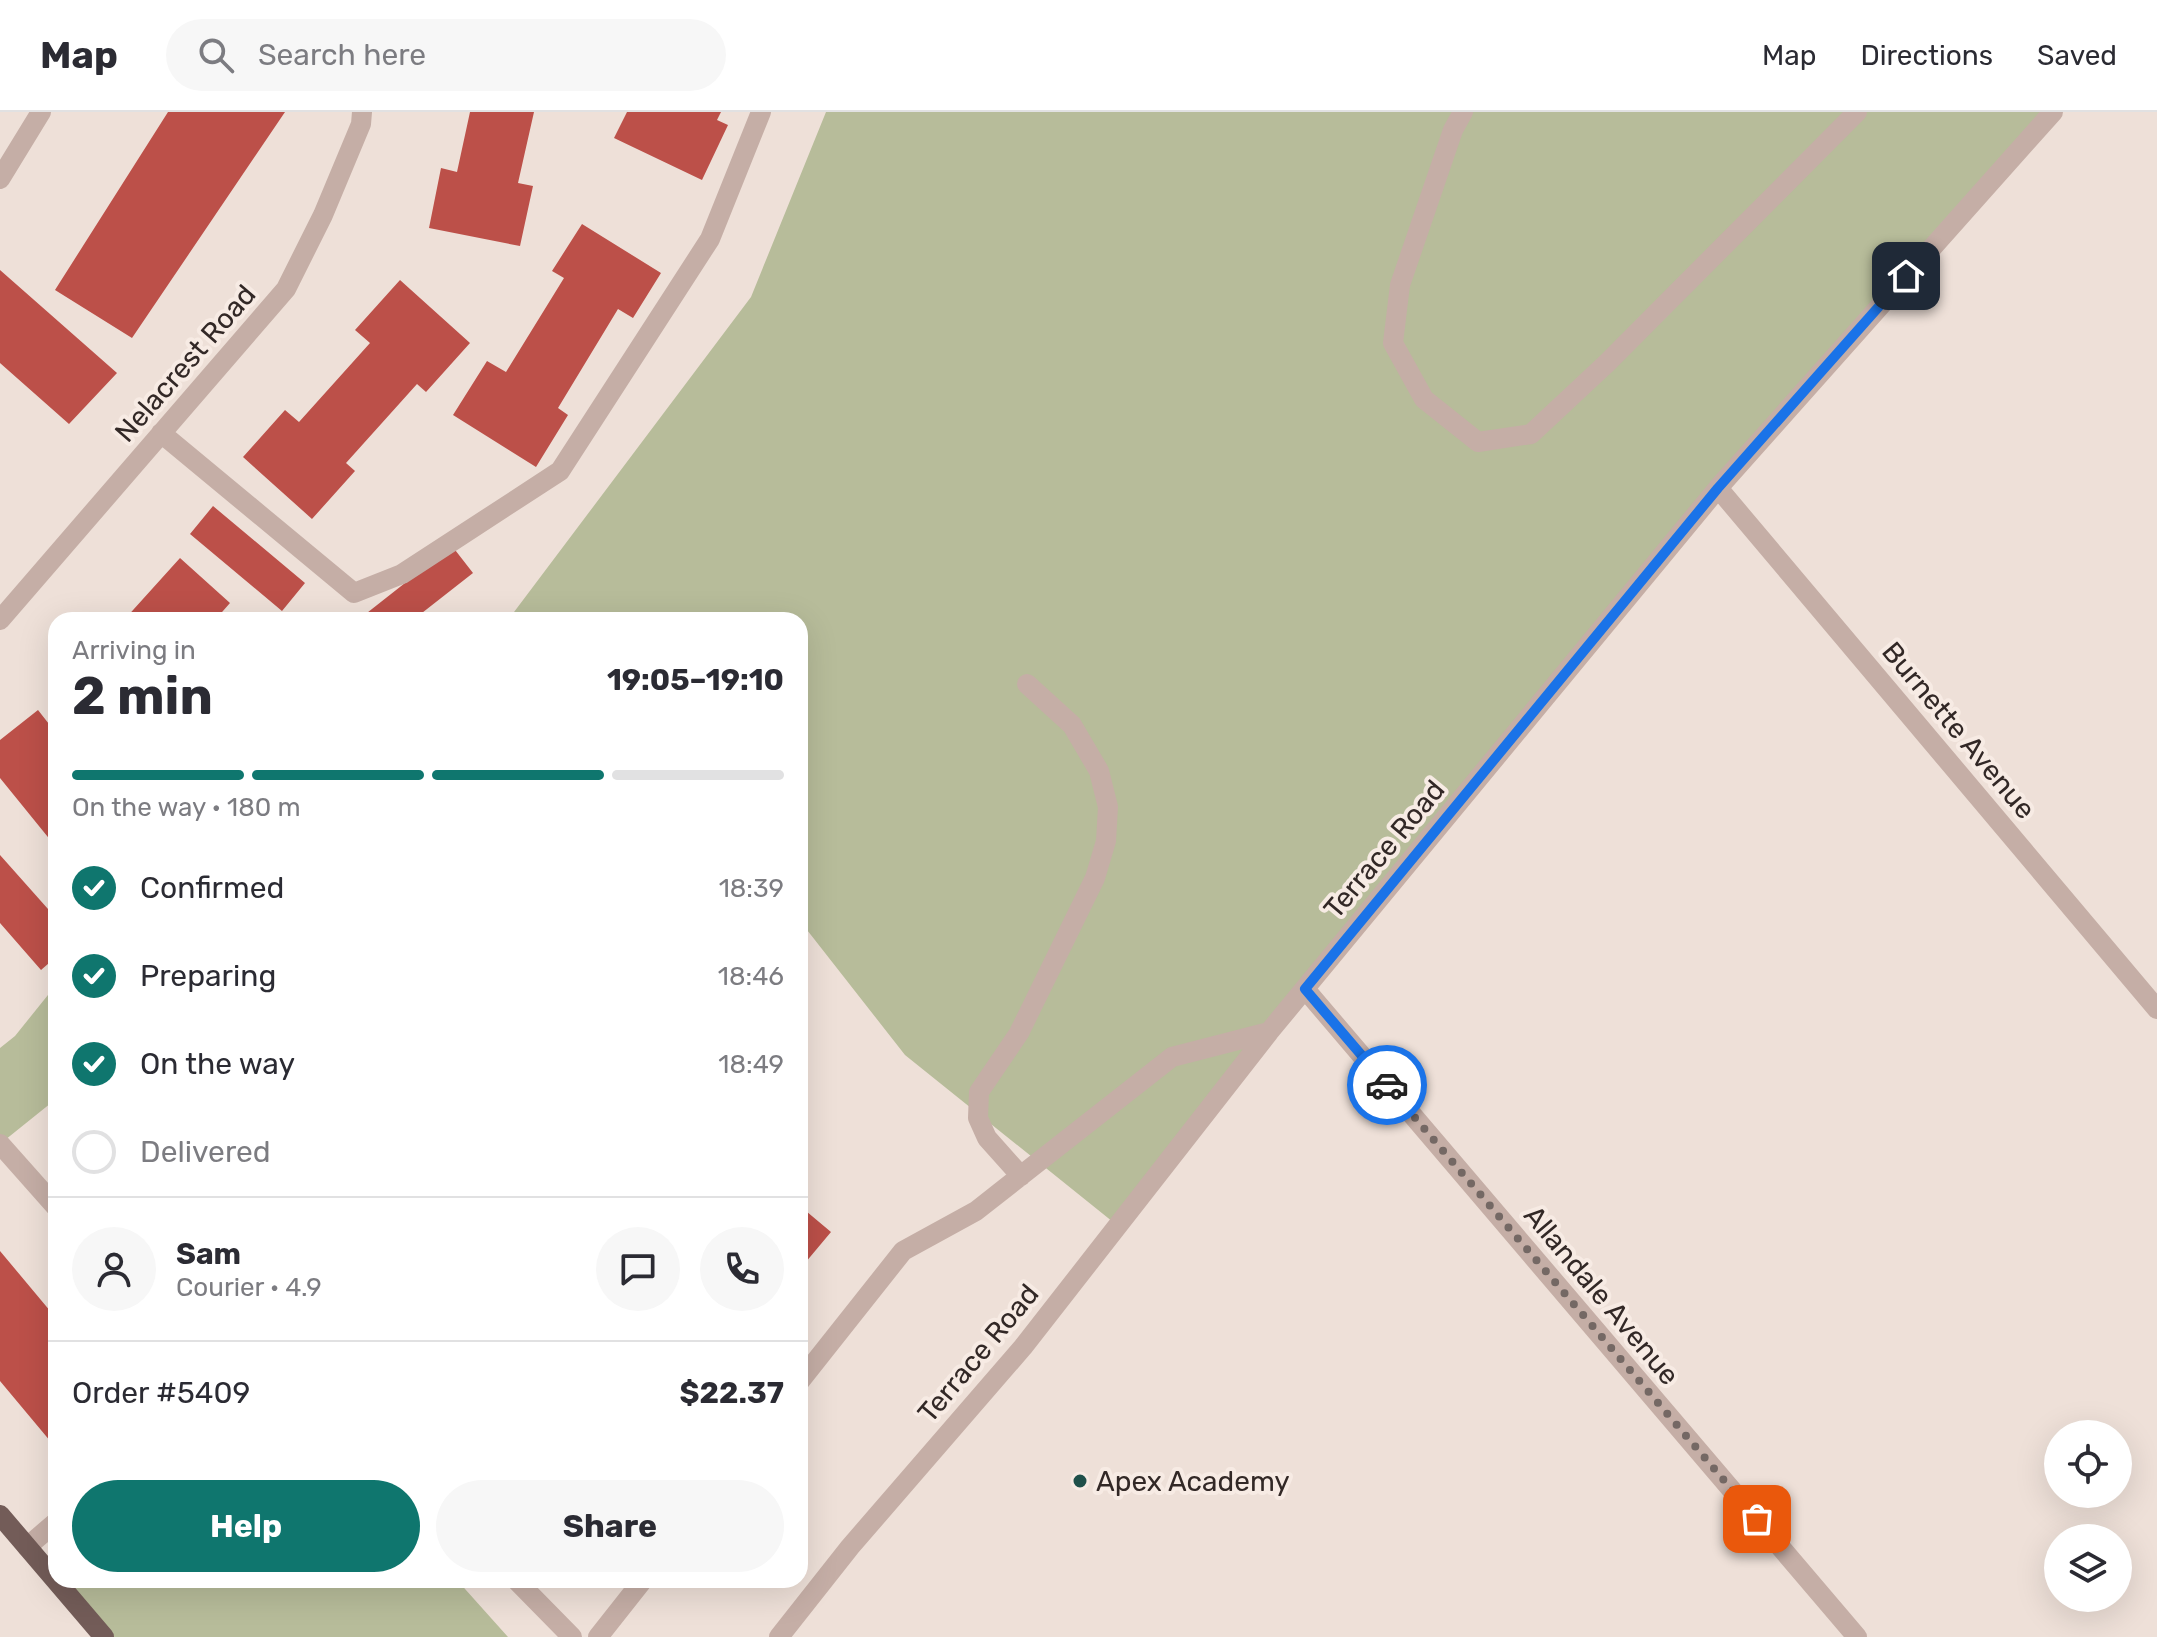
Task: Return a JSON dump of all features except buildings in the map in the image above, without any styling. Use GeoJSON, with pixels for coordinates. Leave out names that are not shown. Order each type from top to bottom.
{"type":"FeatureCollection","features":[{"type":"Feature","properties":{"kind":"main road"},"geometry":{"type":"LineString","coordinates":[[0,1515],[48,1572]]}},
{"type":"Feature","properties":{"kind":"main road"},"geometry":{"type":"LineString","coordinates":[[62,1588],[104,1637]]}},
{"type":"Feature","properties":{"kind":"street"},"geometry":{"type":"LineString","coordinates":[[0,179],[41,112]]}},
{"type":"Feature","properties":{"kind":"street","name":"Nelacrest Road"},"geometry":{"type":"LineString","coordinates":[[0,620],[286,289],[323,215],[361,124],[362,112]]}},
{"type":"Feature","properties":{"kind":"street"},"geometry":{"type":"LineString","coordinates":[[161,433],[354,593],[402,574],[560,471],[710,239],[761,112]]}},
{"type":"Feature","properties":{"kind":"street"},"geometry":{"type":"LineString","coordinates":[[1463,112],[1453,130],[1400,285],[1393,343],[1424,399],[1478,442],[1531,434],[1607,363],[1857,112]]}},
{"type":"Feature","properties":{"kind":"street","name":"Terrace Road"},"geometry":{"type":"LineString","coordinates":[[779,1637],[850,1547],[1023,1347],[1269,1032],[1718,488],[2053,112]]}},
{"type":"Feature","properties":{"kind":"street","name":"Burnette Avenue"},"geometry":{"type":"LineString","coordinates":[[1718,488],[2157,1009]]}},
{"type":"Feature","properties":{"kind":"street"},"geometry":{"type":"LineString","coordinates":[[1021,1176],[987,1138],[978,1118],[979,1092],[1019,1033],[1095,878],[1106,841],[1108,807],[1099,771],[1072,725],[1027,684]]}},
{"type":"Feature","properties":{"kind":"street","name":"Allandale Avenue"},"geometry":{"type":"LineString","coordinates":[[1305,989],[1857,1637]]}},
{"type":"Feature","properties":{"kind":"street"},"geometry":{"type":"LineString","coordinates":[[808,1371],[903,1251],[976,1211],[1172,1057],[1269,1032]]}},
{"type":"Feature","properties":{"kind":"street"},"geometry":{"type":"LineString","coordinates":[[0,1144],[48,1198]]}},
{"type":"Feature","properties":{"kind":"street"},"geometry":{"type":"LineString","coordinates":[[27,1547],[48,1529]]}},
{"type":"Feature","properties":{"kind":"street"},"geometry":{"type":"LineString","coordinates":[[524,1588],[572,1637]]}},
{"type":"Feature","properties":{"kind":"street"},"geometry":{"type":"LineString","coordinates":[[598,1637],[637,1588]]}},
{"type":"Feature","properties":{"kind":"green space"},"geometry":{"type":"Polygon","coordinates":[[[826,112],[2053,112],[1718,488],[1118,1226],[905,1055],[808,931],[808,612],[514,612],[751,297],[826,112]]]}},
{"type":"Feature","properties":{"kind":"green space"},"geometry":{"type":"Polygon","coordinates":[[[48,995],[48,1105],[0,1144],[0,1048],[15,1036],[48,995]]]}},
{"type":"Feature","properties":{"kind":"green space"},"geometry":{"type":"Polygon","coordinates":[[[63,1588],[464,1588],[508,1637],[104,1637],[63,1588]]]}},
{"type":"Feature","properties":{"kind":"way so far"},"geometry":{"type":"LineString","coordinates":[[1387,1085],[1757,1519]]}},
{"type":"Feature","properties":{"kind":"place","name":"Apex Academy"},"geometry":{"type":"Point","coordinates":[1080,1481]}},
{"type":"Feature","properties":{"kind":"route"},"geometry":{"type":"LineString","coordinates":[[1387,1085],[1305,989],[1718,488],[1906,276]]}}]}
